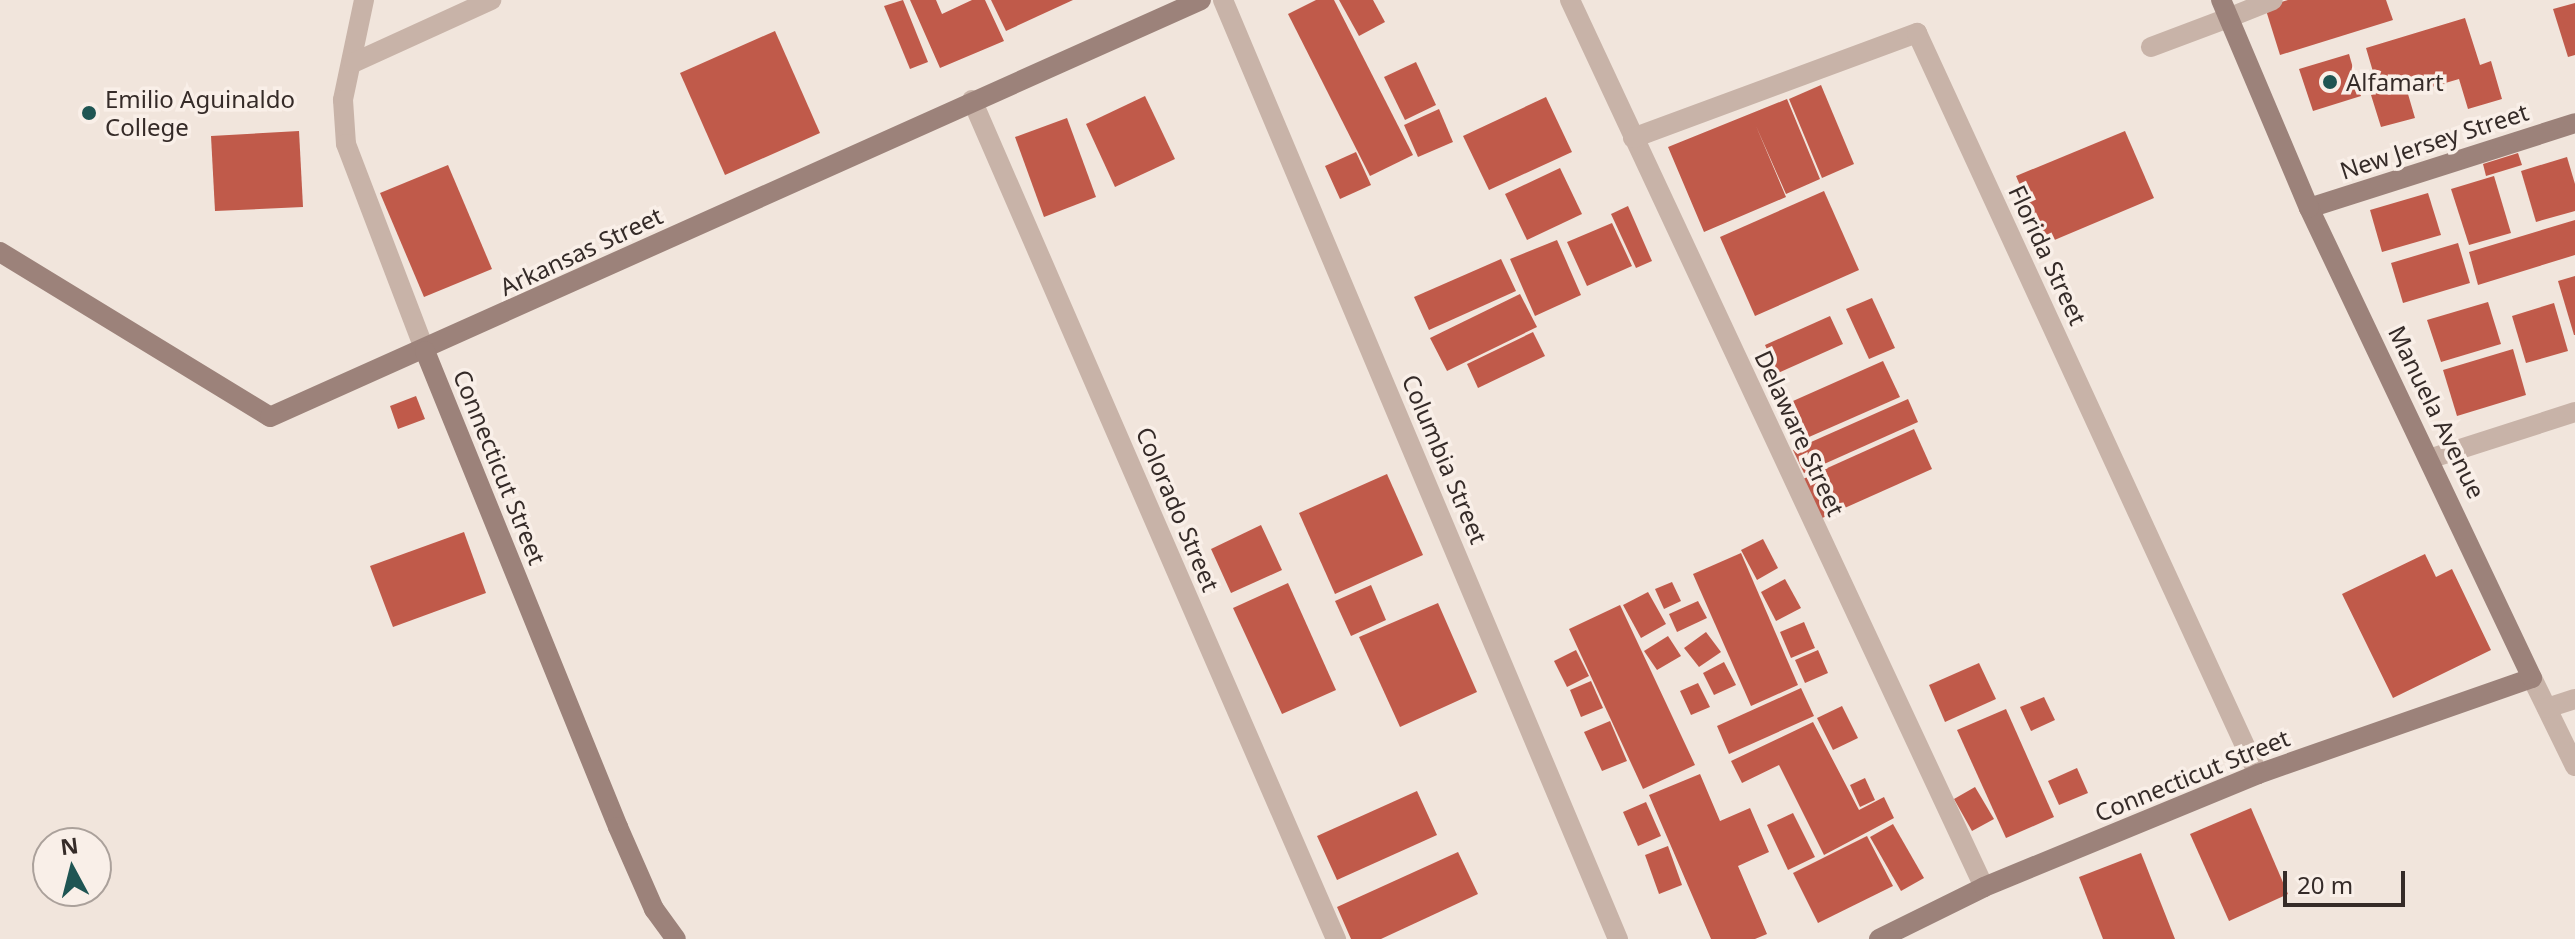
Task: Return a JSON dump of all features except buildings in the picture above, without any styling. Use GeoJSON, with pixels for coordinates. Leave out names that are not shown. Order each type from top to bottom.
{"type":"FeatureCollection","features":[{"type":"Feature","properties":{"kind":"street","name":"Connecticut Street"},"geometry":{"type":"LineString","coordinates":[[364,0],[343,100],[346,144],[425,351],[618,827],[654,909],[676,939]]}},
{"type":"Feature","properties":{"kind":"street"},"geometry":{"type":"LineString","coordinates":[[353,63],[491,0]]}},
{"type":"Feature","properties":{"kind":"street","name":"Arkansas Street"},"geometry":{"type":"LineString","coordinates":[[0,252],[270,417],[425,351],[972,100],[1201,0]]}},
{"type":"Feature","properties":{"kind":"street","name":"Columbia Street"},"geometry":{"type":"LineString","coordinates":[[1223,0],[1618,939]]}},
{"type":"Feature","properties":{"kind":"street","name":"Delaware Street"},"geometry":{"type":"LineString","coordinates":[[1570,0],[1984,887]]}},
{"type":"Feature","properties":{"kind":"street"},"geometry":{"type":"LineString","coordinates":[[2151,47],[2224,9],[2273,0]]}},
{"type":"Feature","properties":{"kind":"street","name":"Manuela Avenue"},"geometry":{"type":"LineString","coordinates":[[2224,9],[2309,208],[2432,458],[2575,766]]}},
{"type":"Feature","properties":{"kind":"street","name":"Florida Street"},"geometry":{"type":"LineString","coordinates":[[1633,138],[1917,33],[2258,774]]}},
{"type":"Feature","properties":{"kind":"street","name":"Colorado Street"},"geometry":{"type":"LineString","coordinates":[[972,100],[1336,939]]}},
{"type":"Feature","properties":{"kind":"street","name":"New Jersey Street"},"geometry":{"type":"LineString","coordinates":[[2309,208],[2575,123]]}},
{"type":"Feature","properties":{"kind":"street"},"geometry":{"type":"LineString","coordinates":[[2432,458],[2575,412]]}},
{"type":"Feature","properties":{"kind":"street","name":"Connecticut Street"},"geometry":{"type":"LineString","coordinates":[[1879,939],[1984,887],[2258,774],[2532,678]]}},
{"type":"Feature","properties":{"kind":"street"},"geometry":{"type":"LineString","coordinates":[[2547,708],[2575,699]]}},
{"type":"Feature","properties":{"kind":"place","name":"Alfamart"},"geometry":{"type":"Point","coordinates":[2330,82]}},
{"type":"Feature","properties":{"kind":"place","name":"Emilio Aguinaldo College"},"geometry":{"type":"Point","coordinates":[89,113]}}]}
